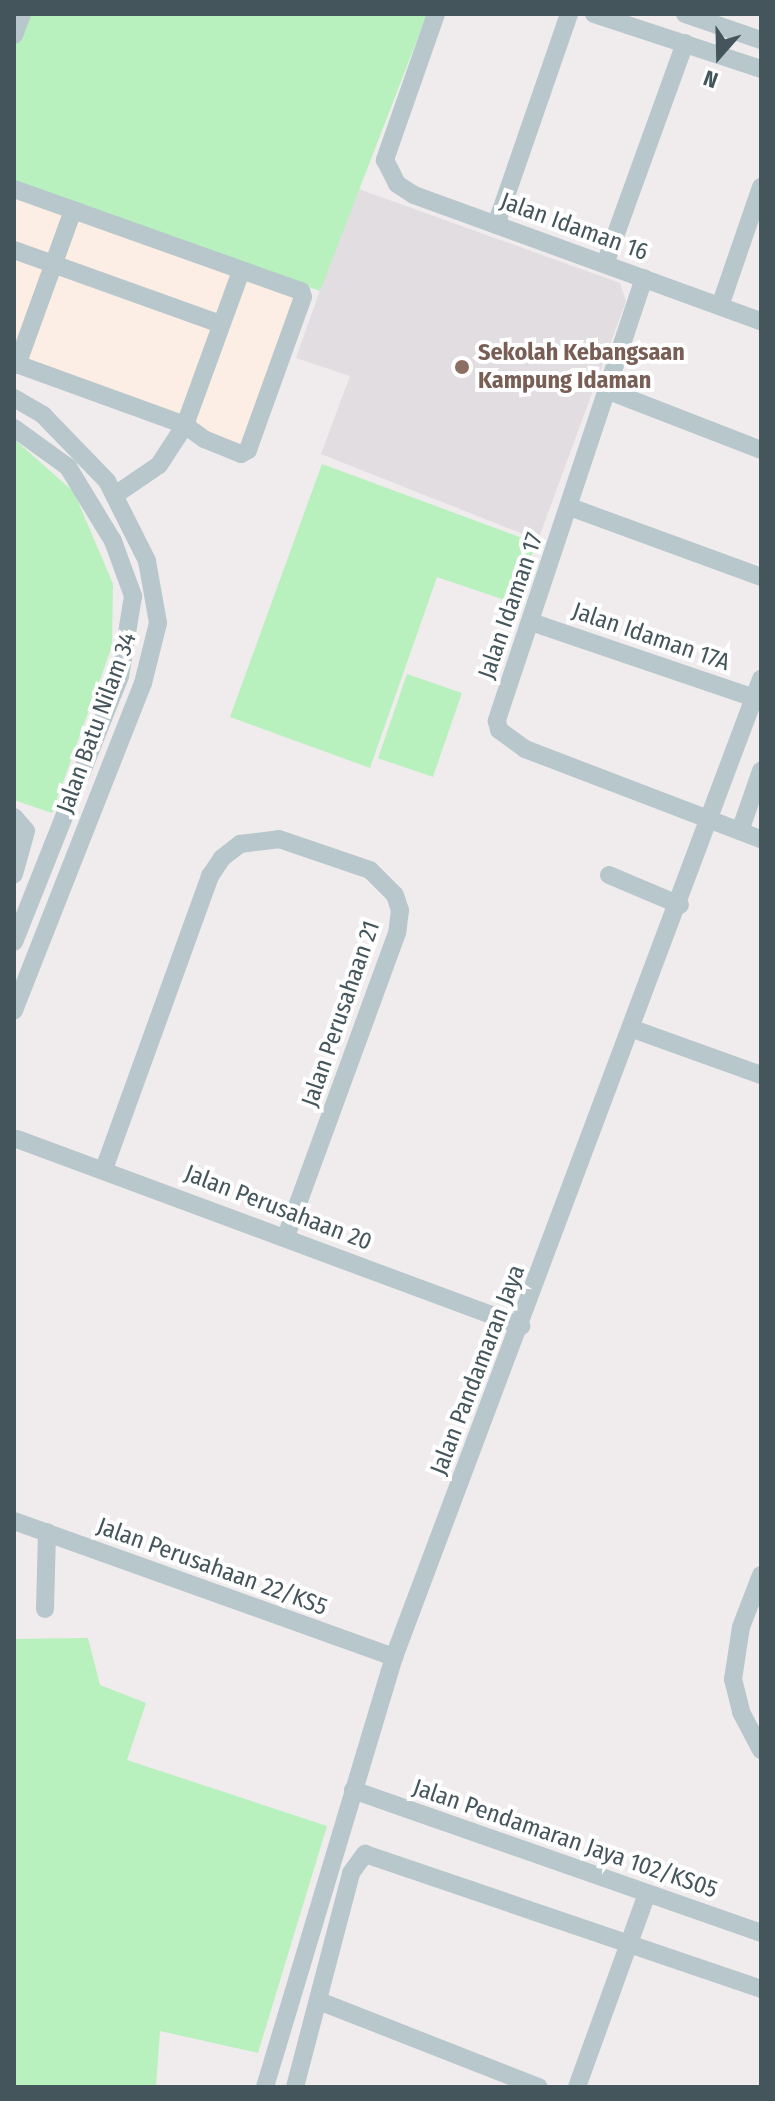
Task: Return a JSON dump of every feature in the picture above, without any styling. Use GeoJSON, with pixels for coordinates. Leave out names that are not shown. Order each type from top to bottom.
{"type":"FeatureCollection","features":[{"type":"Feature","properties":{"kind":"street"},"geometry":{"type":"LineString","coordinates":[[14,35],[22,14]]}},
{"type":"Feature","properties":{"kind":"street","name":"Jalan Idaman 16"},"geometry":{"type":"LineString","coordinates":[[436,14],[385,160],[404,190],[761,321]]}},
{"type":"Feature","properties":{"kind":"street"},"geometry":{"type":"LineString","coordinates":[[496,225],[569,14]]}},
{"type":"Feature","properties":{"kind":"street"},"geometry":{"type":"LineString","coordinates":[[594,14],[761,69]]}},
{"type":"Feature","properties":{"kind":"street"},"geometry":{"type":"LineString","coordinates":[[685,14],[710,18],[761,40]]}},
{"type":"Feature","properties":{"kind":"street"},"geometry":{"type":"LineString","coordinates":[[605,264],[685,43]]}},
{"type":"Feature","properties":{"kind":"street"},"geometry":{"type":"LineString","coordinates":[[720,306],[761,187]]}},
{"type":"Feature","properties":{"kind":"street"},"geometry":{"type":"LineString","coordinates":[[14,189],[301,291],[303,297],[248,450],[241,454],[204,439],[185,425],[16,364],[73,210]]}},
{"type":"Feature","properties":{"kind":"street"},"geometry":{"type":"LineString","coordinates":[[14,250],[221,324]]}},
{"type":"Feature","properties":{"kind":"street"},"geometry":{"type":"LineString","coordinates":[[115,495],[159,465],[185,425],[241,271]]}},
{"type":"Feature","properties":{"kind":"street","name":"Jalan Idaman 17"},"geometry":{"type":"LineString","coordinates":[[644,278],[497,721],[507,739],[761,839]]}},
{"type":"Feature","properties":{"kind":"street"},"geometry":{"type":"LineString","coordinates":[[609,391],[761,450]]}},
{"type":"Feature","properties":{"kind":"street","name":"Jalan Batu Nilam 34"},"geometry":{"type":"LineString","coordinates":[[14,398],[52,423],[115,495],[147,561],[158,623],[143,683],[14,1010]]}},
{"type":"Feature","properties":{"kind":"street","name":"Jalan Batu Nilam 34"},"geometry":{"type":"LineString","coordinates":[[14,428],[68,467],[113,541],[133,596],[129,646],[14,942]]}},
{"type":"Feature","properties":{"kind":"street"},"geometry":{"type":"LineString","coordinates":[[68,467],[115,495]]}},
{"type":"Feature","properties":{"kind":"street"},"geometry":{"type":"LineString","coordinates":[[113,541],[115,495]]}},
{"type":"Feature","properties":{"kind":"street"},"geometry":{"type":"LineString","coordinates":[[570,507],[761,577]]}},
{"type":"Feature","properties":{"kind":"street","name":"Jalan Idaman 17A"},"geometry":{"type":"LineString","coordinates":[[531,622],[754,698]]}},
{"type":"Feature","properties":{"kind":"street","name":"Jalan Pandamaran Jaya"},"geometry":{"type":"LineString","coordinates":[[265,2087],[394,1657],[680,905],[761,679]]}},
{"type":"Feature","properties":{"kind":"street"},"geometry":{"type":"LineString","coordinates":[[740,831],[761,771]]}},
{"type":"Feature","properties":{"kind":"street"},"geometry":{"type":"LineString","coordinates":[[14,817],[26,831],[14,874]]}},
{"type":"Feature","properties":{"kind":"street","name":"Jalan Perusahaan 21"},"geometry":{"type":"LineString","coordinates":[[104,1169],[210,876],[222,858],[240,844],[279,839],[370,870],[395,895],[400,910],[397,933],[286,1237]]}},
{"type":"Feature","properties":{"kind":"street"},"geometry":{"type":"LineString","coordinates":[[609,875],[680,905]]}},
{"type":"Feature","properties":{"kind":"street"},"geometry":{"type":"LineString","coordinates":[[14,954],[25,955],[30,949],[62,885]]}},
{"type":"Feature","properties":{"kind":"street"},"geometry":{"type":"LineString","coordinates":[[14,967],[14,1010]]}},
{"type":"Feature","properties":{"kind":"street"},"geometry":{"type":"LineString","coordinates":[[633,1029],[761,1075]]}},
{"type":"Feature","properties":{"kind":"street","name":"Jalan Perusahaan 20"},"geometry":{"type":"LineString","coordinates":[[17,1139],[521,1326]]}},
{"type":"Feature","properties":{"kind":"street","name":"Jalan Perusahaan 22/KS5"},"geometry":{"type":"LineString","coordinates":[[14,1521],[394,1657]]}},
{"type":"Feature","properties":{"kind":"street"},"geometry":{"type":"LineString","coordinates":[[45,1609],[47,1532]]}},
{"type":"Feature","properties":{"kind":"street"},"geometry":{"type":"LineString","coordinates":[[761,1575],[741,1627],[733,1679],[741,1712],[761,1750]]}},
{"type":"Feature","properties":{"kind":"street","name":"Jalan Pendamaran Jaya 102/KS05"},"geometry":{"type":"LineString","coordinates":[[353,1790],[761,1933]]}},
{"type":"Feature","properties":{"kind":"street"},"geometry":{"type":"LineString","coordinates":[[295,2087],[351,1873],[360,1857],[374,1855],[630,1941],[761,1989]]}},
{"type":"Feature","properties":{"kind":"street"},"geometry":{"type":"LineString","coordinates":[[577,2087],[647,1894]]}},
{"type":"Feature","properties":{"kind":"street"},"geometry":{"type":"LineString","coordinates":[[319,2001],[539,2087]]}},
{"type":"Feature","properties":{"kind":"shaded area"},"geometry":{"type":"Polygon","coordinates":[[[14,185],[303,288],[245,448],[14,358],[14,185]]]}},
{"type":"Feature","properties":{"kind":"shaded area","name":"Sekolah Kebangsaan Kampung Idaman"},"geometry":{"type":"Polygon","coordinates":[[[356,188],[620,283],[626,301],[538,540],[321,454],[350,376],[296,358],[356,188]]]}},
{"type":"Feature","properties":{"kind":"green space"},"geometry":{"type":"Polygon","coordinates":[[[27,14],[427,14],[320,291],[14,181],[14,50],[27,14]]]}},
{"type":"Feature","properties":{"kind":"green space"},"geometry":{"type":"Polygon","coordinates":[[[14,439],[74,492],[113,584],[112,646],[52,813],[14,800],[14,439]]]}},
{"type":"Feature","properties":{"kind":"green space"},"geometry":{"type":"Polygon","coordinates":[[[322,464],[536,543],[514,603],[437,577],[370,768],[230,717],[322,464]]]}},
{"type":"Feature","properties":{"kind":"green space"},"geometry":{"type":"Polygon","coordinates":[[[407,674],[462,693],[433,777],[378,758],[407,674]]]}},
{"type":"Feature","properties":{"kind":"green space"},"geometry":{"type":"Polygon","coordinates":[[[88,1638],[100,1685],[146,1703],[127,1760],[327,1826],[258,2053],[160,2031],[156,2087],[14,2087],[14,1639],[88,1638]]]}},
{"type":"Feature","properties":{"kind":"place","name":"Sekolah Kebangsaan Kampung Idaman"},"geometry":{"type":"Point","coordinates":[462,367]}}]}
